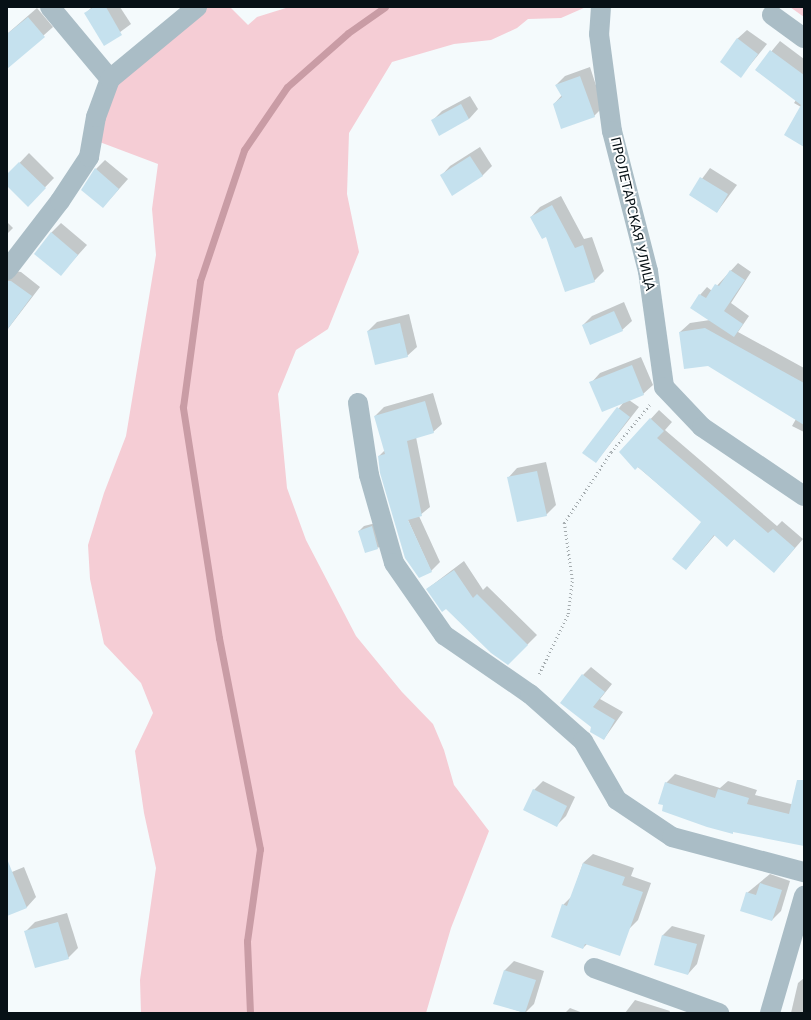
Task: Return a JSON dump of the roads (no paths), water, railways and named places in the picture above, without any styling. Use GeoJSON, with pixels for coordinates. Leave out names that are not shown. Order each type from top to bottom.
{"type":"FeatureCollection","features":[{"type":"Feature","properties":{"kind":"street"},"geometry":{"type":"LineString","coordinates":[[50,7],[110,79]]}},
{"type":"Feature","properties":{"kind":"street"},"geometry":{"type":"LineString","coordinates":[[7,270],[60,201],[89,157],[96,116],[110,79],[197,7]]}},
{"type":"Feature","properties":{"kind":"street","name":"ПРОЛЕТАРСКАЯ УЛИЦА"},"geometry":{"type":"LineString","coordinates":[[601,7],[599,34],[612,131],[648,271],[664,387],[702,427],[804,496]]}},
{"type":"Feature","properties":{"kind":"street"},"geometry":{"type":"LineString","coordinates":[[772,15],[804,38]]}},
{"type":"Feature","properties":{"kind":"street"},"geometry":{"type":"LineString","coordinates":[[358,403],[369,475],[394,563],[444,635],[530,694],[584,741],[617,800],[672,837],[804,872]]}},
{"type":"Feature","properties":{"kind":"street"},"geometry":{"type":"LineString","coordinates":[[770,1013],[804,896]]}},
{"type":"Feature","properties":{"kind":"street"},"geometry":{"type":"LineString","coordinates":[[594,968],[719,1013]]}},
{"type":"Feature","properties":{"kind":"waterway"},"geometry":{"type":"LineString","coordinates":[[250,1013],[247,941],[260,849],[219,638],[183,407],[200,281],[244,150],[287,87],[348,33],[385,7]]}}]}
